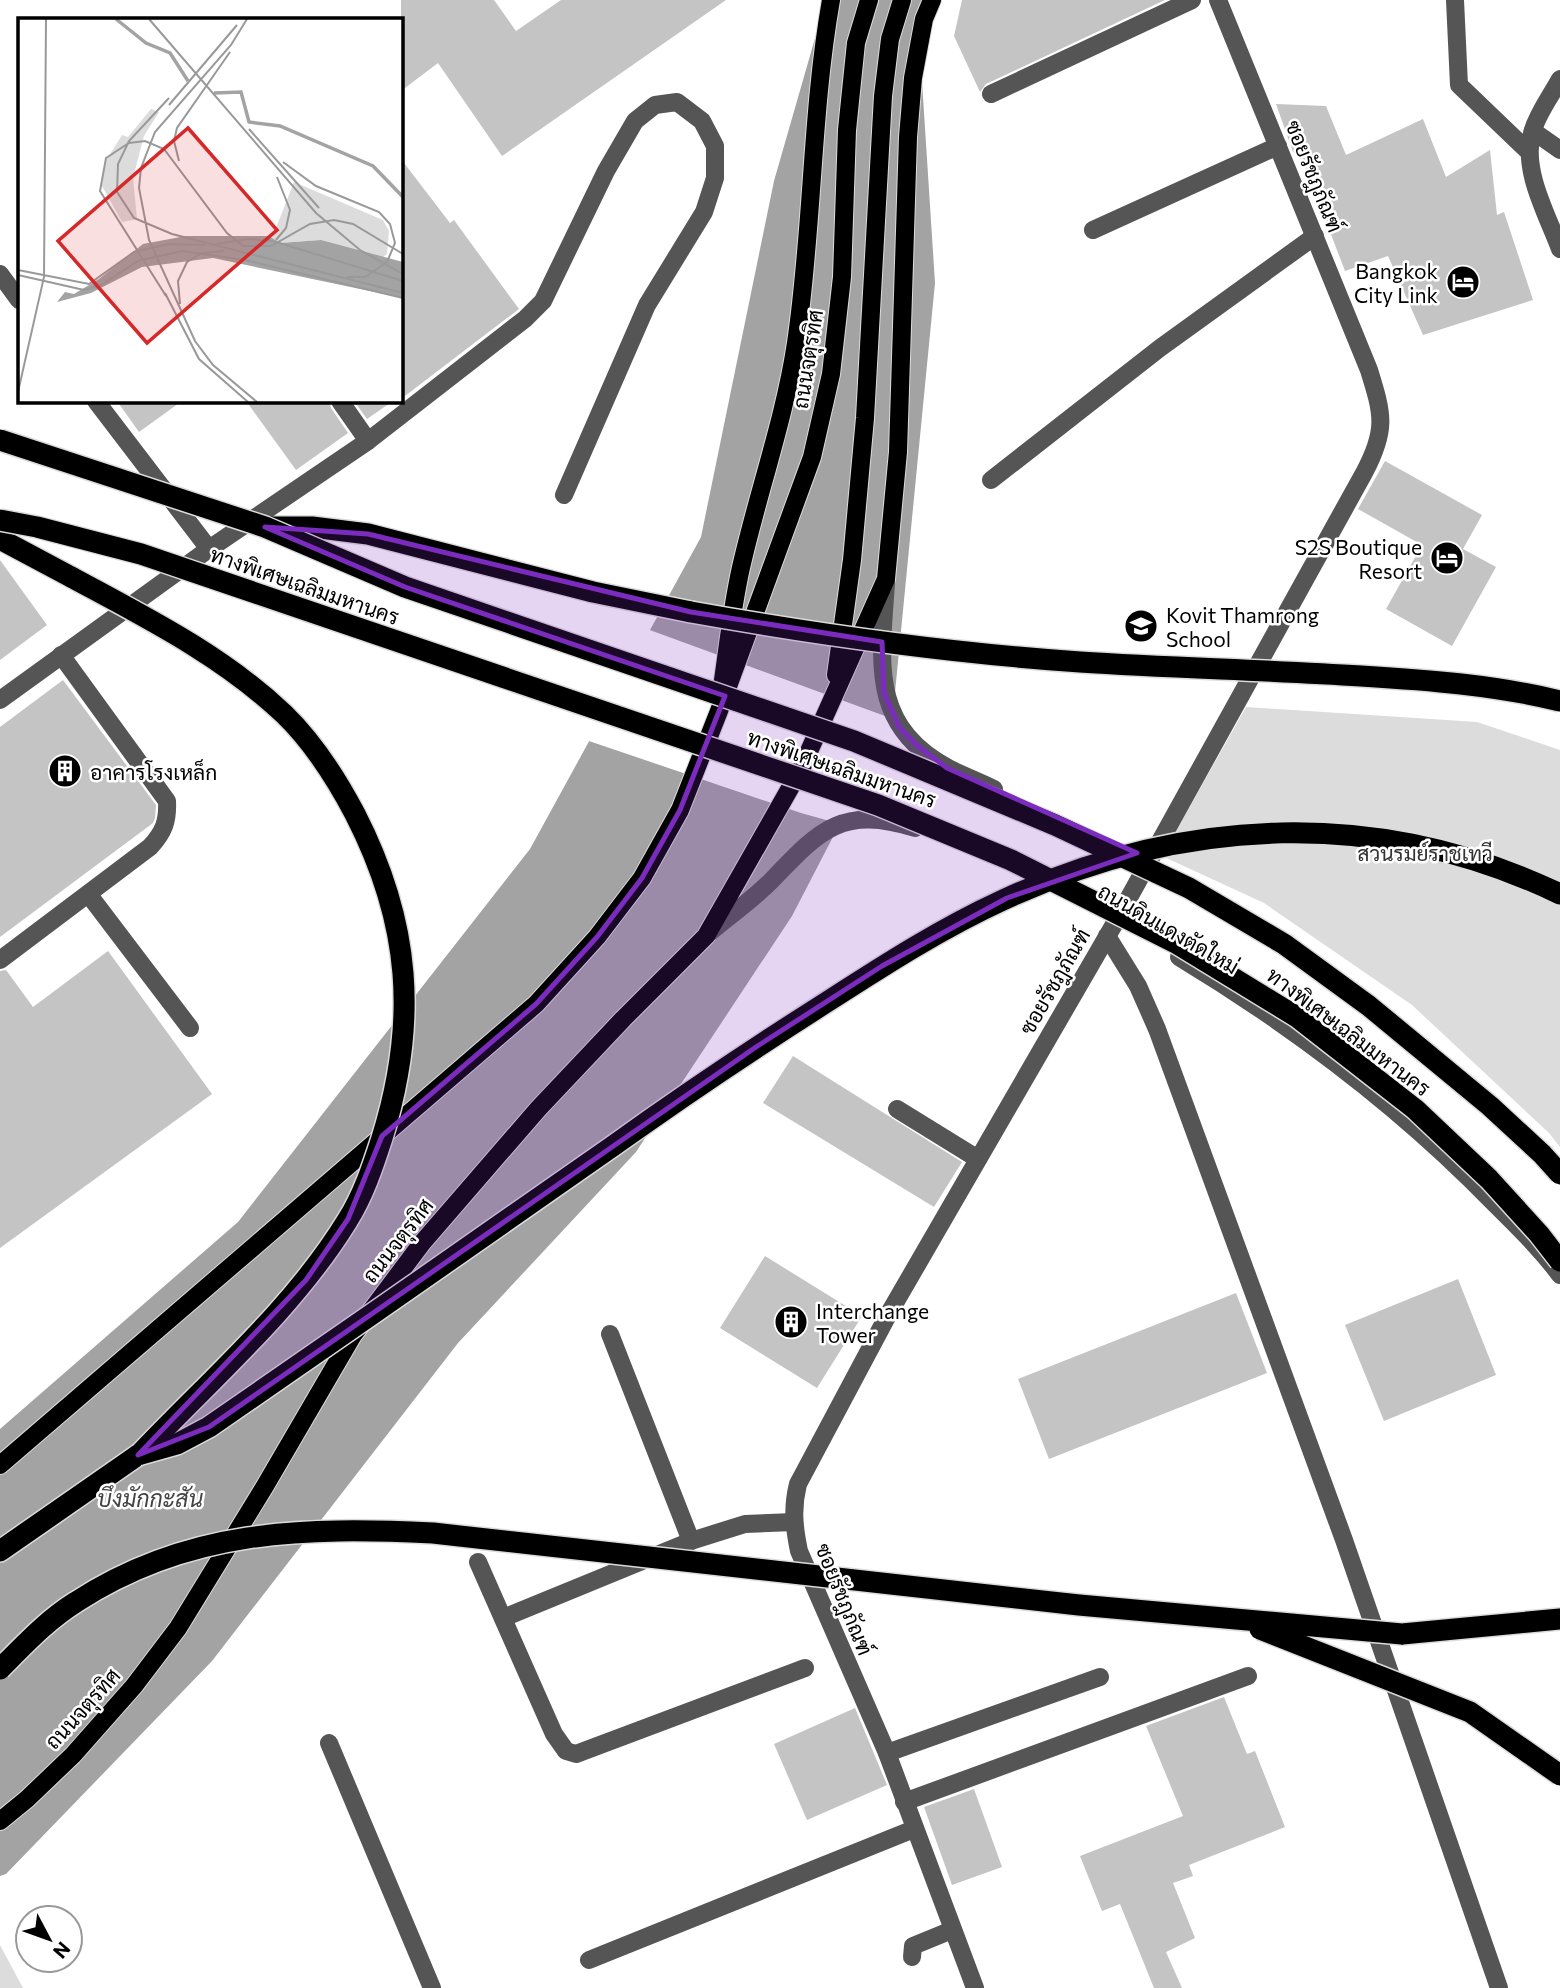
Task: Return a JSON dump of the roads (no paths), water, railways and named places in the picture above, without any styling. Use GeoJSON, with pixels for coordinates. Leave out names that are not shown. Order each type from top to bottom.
{"type":"FeatureCollection","features":[{"type":"Feature","properties":{"kind":"highway","name":"ทางพิเศษเฉลิมมหานคร"},"geometry":{"type":"LineString","coordinates":[[0,440],[265,527],[405,587],[854,741],[1055,825],[1189,888],[1284,944],[1369,1006],[1490,1106],[1560,1174]]}},
{"type":"Feature","properties":{"kind":"highway","name":"ทางพิเศษเฉลิมมหานคร"},"geometry":{"type":"LineString","coordinates":[[0,520],[141,554],[878,806],[1011,860],[1176,943],[1297,1017],[1415,1109],[1489,1179],[1560,1261]]}},
{"type":"Feature","properties":{"kind":"highway"},"geometry":{"type":"LineString","coordinates":[[265,527],[312,527],[368,534],[593,592],[817,634],[1080,662],[1416,679],[1488,687],[1560,701]]}},
{"type":"Feature","properties":{"kind":"highway"},"geometry":{"type":"LineString","coordinates":[[0,539],[177,634],[235,673],[285,715],[312,745],[344,793],[369,842],[390,895],[403,960],[404,1031],[393,1101],[373,1167],[348,1219],[306,1280],[138,1455],[0,1551]]}},
{"type":"Feature","properties":{"kind":"highway"},"geometry":{"type":"LineString","coordinates":[[138,1455],[177,1444],[209,1427],[756,1047],[948,927],[1007,898],[1139,852],[1184,842],[1283,832],[1333,832],[1442,849],[1484,862],[1560,894]]}},
{"type":"Feature","properties":{"kind":"highway"},"geometry":{"type":"LineString","coordinates":[[0,1669],[35,1634],[75,1602],[120,1577],[165,1558],[206,1545],[282,1532],[337,1530],[445,1535],[1238,1621],[1402,1634],[1560,1619]]}},
{"type":"Feature","properties":{"kind":"highway"},"geometry":{"type":"LineString","coordinates":[[1238,1621],[1470,1712],[1560,1775]]}},
{"type":"Feature","properties":{"kind":"main road","name":"ถนนจตุรทิศ"},"geometry":{"type":"LineString","coordinates":[[719,711],[732,611],[774,447],[796,346],[808,251],[821,55],[831,0]]}},
{"type":"Feature","properties":{"kind":"main road","name":"ถนนจตุรทิศ"},"geometry":{"type":"LineString","coordinates":[[0,1465],[536,1004],[597,937],[642,878],[680,810],[812,457],[831,374],[842,277],[848,130],[856,43],[869,0]]}},
{"type":"Feature","properties":{"kind":"main road","name":"ถนนจตุรทิศ"},"geometry":{"type":"LineString","coordinates":[[834,694],[852,560],[865,418],[883,96],[890,39],[902,0]]}},
{"type":"Feature","properties":{"kind":"main road","name":"ถนนจตุรทิศ"},"geometry":{"type":"LineString","coordinates":[[0,1821],[72,1755],[134,1686],[178,1628],[353,1335],[422,1243],[538,1109],[623,1018],[706,936],[802,767],[886,579],[898,452],[912,78],[924,19],[932,0]]}},
{"type":"Feature","properties":{"kind":"street"},"geometry":{"type":"LineString","coordinates":[[991,94],[1192,0]]}},
{"type":"Feature","properties":{"kind":"street","name":"ซอยรัชฎภัณฑ์"},"geometry":{"type":"LineString","coordinates":[[975,1988],[887,1753],[799,1551],[793,1506],[798,1484],[888,1315],[1111,928],[1364,473],[1380,433],[1381,409],[1369,370],[1218,0]]}},
{"type":"Feature","properties":{"kind":"street"},"geometry":{"type":"LineString","coordinates":[[1455,0],[1459,85],[1529,152]]}},
{"type":"Feature","properties":{"kind":"street"},"geometry":{"type":"LineString","coordinates":[[1560,79],[1532,131],[1529,152],[1537,190],[1560,249]]}},
{"type":"Feature","properties":{"kind":"street"},"geometry":{"type":"LineString","coordinates":[[0,700],[209,550],[368,441],[505,336],[543,301],[590,203],[635,121],[654,105],[677,102],[702,121],[715,146],[715,178],[704,212],[647,305],[564,495]]}},
{"type":"Feature","properties":{"kind":"street"},"geometry":{"type":"LineString","coordinates":[[1532,131],[1560,150]]}},
{"type":"Feature","properties":{"kind":"street"},"geometry":{"type":"LineString","coordinates":[[1093,230],[1278,146]]}},
{"type":"Feature","properties":{"kind":"street"},"geometry":{"type":"LineString","coordinates":[[991,480],[1160,348],[1315,236]]}},
{"type":"Feature","properties":{"kind":"street"},"geometry":{"type":"LineString","coordinates":[[0,274],[18,299]]}},
{"type":"Feature","properties":{"kind":"street"},"geometry":{"type":"LineString","coordinates":[[97,402],[209,550]]}},
{"type":"Feature","properties":{"kind":"street"},"geometry":{"type":"LineString","coordinates":[[341,402],[368,441]]}},
{"type":"Feature","properties":{"kind":"street"},"geometry":{"type":"LineString","coordinates":[[886,579],[881,663],[884,693],[900,728],[918,746],[947,768],[1149,858],[1256,916],[1360,989],[1482,1090],[1560,1163]]}},
{"type":"Feature","properties":{"kind":"street"},"geometry":{"type":"LineString","coordinates":[[0,960],[150,847],[162,835],[168,818],[166,801],[61,656]]}},
{"type":"Feature","properties":{"kind":"street","name":"ถนนดินแดงตัดใหม่"},"geometry":{"type":"LineString","coordinates":[[706,936],[768,883],[818,834],[839,824],[863,820],[887,821],[912,827],[999,862],[1111,928],[1182,958],[1286,1026],[1391,1107],[1451,1159],[1546,1257],[1560,1275]]}},
{"type":"Feature","properties":{"kind":"street"},"geometry":{"type":"LineString","coordinates":[[89,895],[190,1028]]}},
{"type":"Feature","properties":{"kind":"street"},"geometry":{"type":"LineString","coordinates":[[1111,928],[1162,1042],[1344,1541],[1499,1988]]}},
{"type":"Feature","properties":{"kind":"street"},"geometry":{"type":"LineString","coordinates":[[897,1109],[978,1159]]}},
{"type":"Feature","properties":{"kind":"street"},"geometry":{"type":"LineString","coordinates":[[610,1334],[691,1541]]}},
{"type":"Feature","properties":{"kind":"street"},"geometry":{"type":"LineString","coordinates":[[503,1618],[691,1541],[745,1524],[794,1522]]}},
{"type":"Feature","properties":{"kind":"street"},"geometry":{"type":"LineString","coordinates":[[478,1562],[554,1734],[566,1751],[576,1754],[805,1668]]}},
{"type":"Feature","properties":{"kind":"street"},"geometry":{"type":"LineString","coordinates":[[887,1753],[1100,1676]]}},
{"type":"Feature","properties":{"kind":"street"},"geometry":{"type":"LineString","coordinates":[[904,1802],[1248,1676]]}},
{"type":"Feature","properties":{"kind":"street"},"geometry":{"type":"LineString","coordinates":[[329,1743],[432,1988]]}},
{"type":"Feature","properties":{"kind":"street"},"geometry":{"type":"LineString","coordinates":[[589,1960],[914,1829]]}},
{"type":"Feature","properties":{"kind":"street"},"geometry":{"type":"LineString","coordinates":[[912,1956],[913,1946],[952,1930]]}},
{"type":"Feature","properties":{"kind":"water","name":"บึงมักกะสัน"},"geometry":{"type":"Polygon","coordinates":[[[826,0],[934,0],[921,66],[935,283],[892,723],[792,916],[636,1152],[458,1343],[212,1661],[6,1874],[0,1876],[0,1429],[238,1222],[530,849],[701,537],[774,181],[826,0]]]}},
{"type":"Feature","properties":{"kind":"place","name":"Bangkok City Link"},"geometry":{"type":"Point","coordinates":[1463,282]}},
{"type":"Feature","properties":{"kind":"place","name":"S2S Boutique Resort"},"geometry":{"type":"Point","coordinates":[1447,558]}},
{"type":"Feature","properties":{"kind":"place","name":"Kovit Thamrong School"},"geometry":{"type":"Point","coordinates":[1141,626]}},
{"type":"Feature","properties":{"kind":"place","name":"อาคารโรงเหล็ก"},"geometry":{"type":"Point","coordinates":[65,771]}},
{"type":"Feature","properties":{"kind":"place","name":"Interchange Tower"},"geometry":{"type":"Point","coordinates":[791,1322]}},
{"type":"Feature","properties":{"kind":"park label","name":"สวนรมย์ราชเทวี"},"geometry":{"type":"Point","coordinates":[1425,852]}}]}
